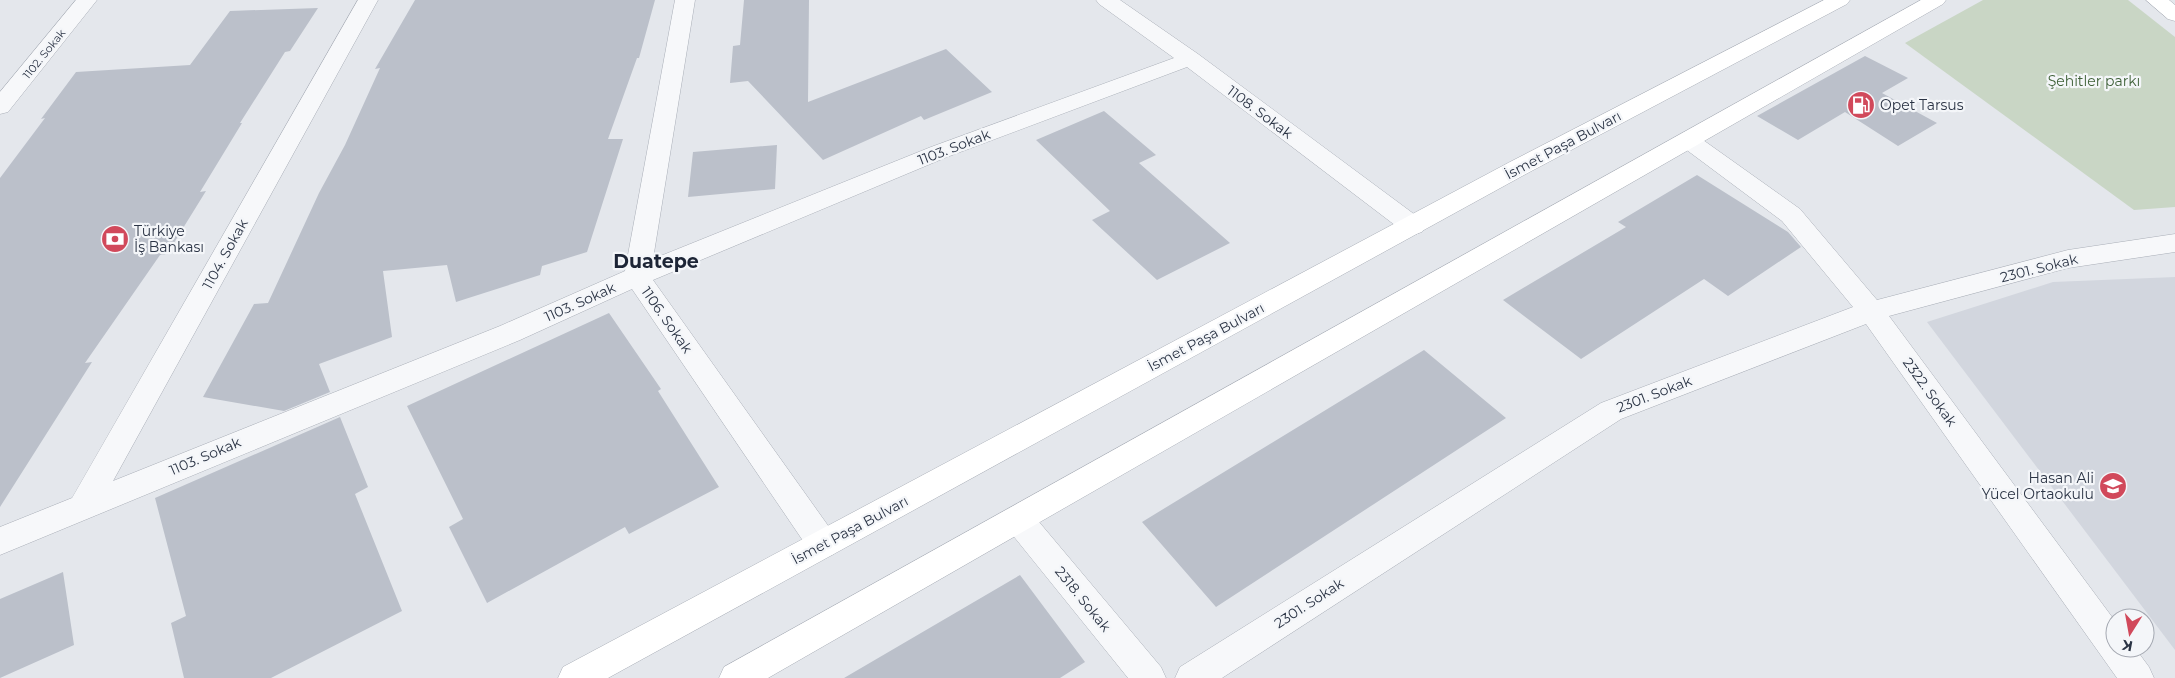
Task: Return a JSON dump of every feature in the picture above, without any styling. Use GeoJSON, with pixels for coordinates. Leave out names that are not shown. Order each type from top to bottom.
{"type":"FeatureCollection","features":[{"type":"Feature","properties":{"kind":"main road","name":"İsmet Paşa Bulvarı"},"geometry":{"type":"LineString","coordinates":[[575,678],[1413,226],[1840,0]]}},
{"type":"Feature","properties":{"kind":"main road"},"geometry":{"type":"LineString","coordinates":[[736,678],[1936,0]]}},
{"type":"Feature","properties":{"kind":"main road"},"geometry":{"type":"LineString","coordinates":[[2156,0],[2175,15]]}},
{"type":"Feature","properties":{"kind":"street","name":"1102. Sokak"},"geometry":{"type":"LineString","coordinates":[[0,107],[87,0]]}},
{"type":"Feature","properties":{"kind":"street","name":"1104. Sokak"},"geometry":{"type":"LineString","coordinates":[[82,508],[368,0]]}},
{"type":"Feature","properties":{"kind":"street","name":"1106. Sokak"},"geometry":{"type":"LineString","coordinates":[[685,0],[637,276],[823,544]]}},
{"type":"Feature","properties":{"kind":"street","name":"1108. Sokak"},"geometry":{"type":"LineString","coordinates":[[1106,0],[1190,59],[1413,226]]}},
{"type":"Feature","properties":{"kind":"street","name":"1103. Sokak"},"geometry":{"type":"LineString","coordinates":[[0,541],[510,333],[637,276],[939,152],[1190,59]]}},
{"type":"Feature","properties":{"kind":"street","name":"2322. Sokak"},"geometry":{"type":"LineString","coordinates":[[1688,140],[1791,215],[1871,311],[2137,678]]}},
{"type":"Feature","properties":{"kind":"street","name":"2301. Sokak"},"geometry":{"type":"LineString","coordinates":[[1192,678],[1610,410],[1871,311],[2068,259],[2175,243]]}},
{"type":"Feature","properties":{"kind":"street","name":"2318. Sokak"},"geometry":{"type":"LineString","coordinates":[[1018,519],[1147,678]]}},
{"type":"Feature","properties":{"kind":"shaded area","name":"Hasan Ali Yücel Ortaokulu"},"geometry":{"type":"Polygon","coordinates":[[[2175,277],[2175,650],[2155,624],[2155,608],[2143,608],[1927,322],[2053,282],[2175,277]]]}},
{"type":"Feature","properties":{"kind":"green space","name":"Şehitler parkı"},"geometry":{"type":"Polygon","coordinates":[[[1983,0],[2128,0],[2175,37],[2175,207],[2134,210],[1905,43],[1983,0]]]}},
{"type":"Feature","properties":{"kind":"building"},"geometry":{"type":"Polygon","coordinates":[[[415,0],[655,0],[639,58],[637,58],[608,139],[623,139],[587,252],[542,266],[540,275],[456,302],[447,265],[383,271],[392,337],[319,364],[330,392],[284,411],[203,397],[254,304],[268,303],[319,193],[345,145],[380,68],[375,69],[415,0]]]}},
{"type":"Feature","properties":{"kind":"building"},"geometry":{"type":"Polygon","coordinates":[[[744,0],[809,0],[808,102],[946,49],[992,92],[924,120],[921,116],[823,160],[748,81],[730,83],[733,46],[740,45],[744,0]]]}},
{"type":"Feature","properties":{"kind":"building"},"geometry":{"type":"Polygon","coordinates":[[[318,8],[290,51],[285,52],[240,123],[242,123],[200,192],[206,191],[167,254],[160,255],[85,363],[92,362],[0,507],[0,178],[45,118],[41,119],[76,72],[190,65],[230,11],[318,8]]]}},
{"type":"Feature","properties":{"kind":"building"},"geometry":{"type":"Polygon","coordinates":[[[1865,56],[1908,78],[1882,93],[1937,123],[1898,146],[1845,112],[1798,140],[1757,116],[1865,56]]]}},
{"type":"Feature","properties":{"kind":"building"},"geometry":{"type":"Polygon","coordinates":[[[1104,111],[1156,155],[1139,163],[1230,243],[1157,280],[1092,220],[1110,211],[1036,140],[1104,111]]]}},
{"type":"Feature","properties":{"kind":"building"},"geometry":{"type":"Polygon","coordinates":[[[777,145],[775,189],[688,197],[693,152],[777,145]]]}},
{"type":"Feature","properties":{"kind":"building"},"geometry":{"type":"Polygon","coordinates":[[[1697,175],[1788,232],[1801,247],[1728,296],[1704,279],[1581,359],[1503,300],[1626,227],[1618,222],[1697,175]]]}},
{"type":"Feature","properties":{"kind":"building"},"geometry":{"type":"Polygon","coordinates":[[[609,313],[661,389],[658,391],[719,487],[629,534],[625,527],[487,603],[449,527],[463,519],[407,406],[609,313]]]}},
{"type":"Feature","properties":{"kind":"building"},"geometry":{"type":"Polygon","coordinates":[[[1424,350],[1506,418],[1216,607],[1142,522],[1424,350]]]}},
{"type":"Feature","properties":{"kind":"building"},"geometry":{"type":"Polygon","coordinates":[[[340,417],[368,487],[355,494],[402,611],[271,678],[184,678],[171,623],[186,616],[155,498],[340,417]]]}},
{"type":"Feature","properties":{"kind":"building"},"geometry":{"type":"Polygon","coordinates":[[[63,572],[74,645],[0,678],[0,599],[63,572]]]}},
{"type":"Feature","properties":{"kind":"building"},"geometry":{"type":"Polygon","coordinates":[[[1020,575],[1085,662],[1060,678],[844,678],[1020,575]]]}},
{"type":"Feature","properties":{"kind":"place","name":"Opet Tarsus"},"geometry":{"type":"Point","coordinates":[1861,105]}},
{"type":"Feature","properties":{"kind":"place","name":"Türkiye İş Bankası"},"geometry":{"type":"Point","coordinates":[115,239]}},
{"type":"Feature","properties":{"kind":"place","name":"Hasan Ali Yücel Ortaokulu"},"geometry":{"type":"Point","coordinates":[2113,486]}},
{"type":"Feature","properties":{"kind":"district","name":"Duatepe"},"geometry":{"type":"Point","coordinates":[656,261]}}]}
